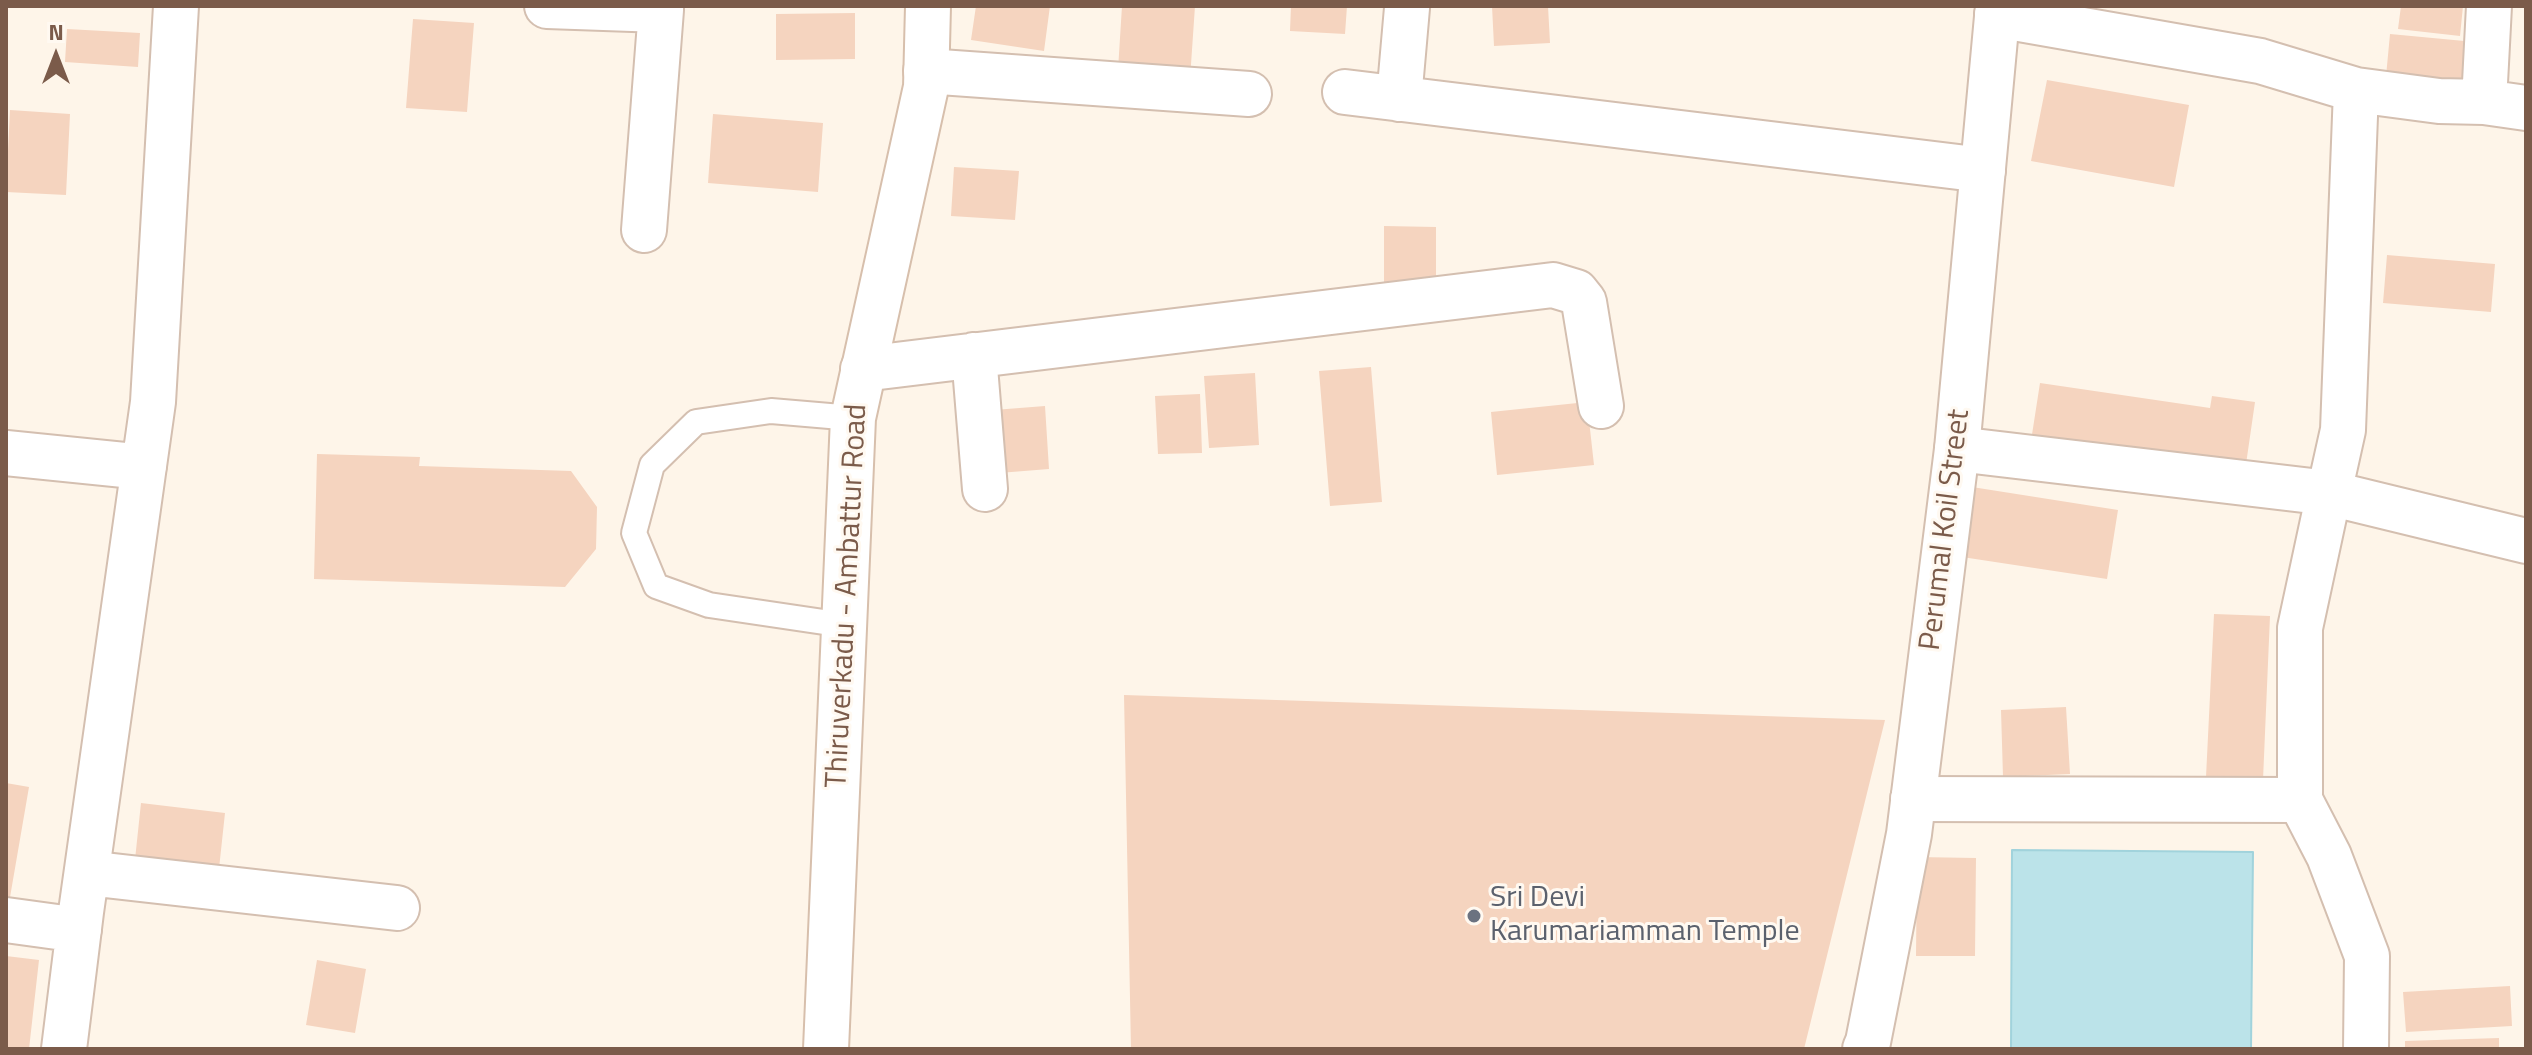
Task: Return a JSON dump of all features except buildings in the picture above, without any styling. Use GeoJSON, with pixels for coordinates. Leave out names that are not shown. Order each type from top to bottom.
{"type":"FeatureCollection","features":[{"type":"Feature","properties":{"kind":"street"},"geometry":{"type":"LineString","coordinates":[[64,1049],[153,402],[176,6]]}},
{"type":"Feature","properties":{"kind":"street"},"geometry":{"type":"LineString","coordinates":[[547,6],[661,8],[644,230]]}},
{"type":"Feature","properties":{"kind":"street","name":"Thiruverkadu - Ambattur Road"},"geometry":{"type":"LineString","coordinates":[[826,1049],[853,418],[926,87],[928,6]]}},
{"type":"Feature","properties":{"kind":"street"},"geometry":{"type":"LineString","coordinates":[[1998,11],[2260,61],[2356,90],[2439,101],[2505,105],[2489,6]]}},
{"type":"Feature","properties":{"kind":"street"},"geometry":{"type":"LineString","coordinates":[[1399,99],[1407,8]]}},
{"type":"Feature","properties":{"kind":"street","name":"Perumal Koil Street"},"geometry":{"type":"LineString","coordinates":[[1865,1049],[1909,834],[1957,449],[1998,11]]}},
{"type":"Feature","properties":{"kind":"street"},"geometry":{"type":"LineString","coordinates":[[926,71],[1249,94]]}},
{"type":"Feature","properties":{"kind":"street"},"geometry":{"type":"LineString","coordinates":[[2356,90],[2343,430],[2300,628],[2300,800],[2329,856],[2367,956],[2366,1049]]}},
{"type":"Feature","properties":{"kind":"street"},"geometry":{"type":"LineString","coordinates":[[1345,92],[1983,170]]}},
{"type":"Feature","properties":{"kind":"street"},"geometry":{"type":"LineString","coordinates":[[863,369],[1553,285],[1576,292],[1584,302],[1601,406]]}},
{"type":"Feature","properties":{"kind":"street"},"geometry":{"type":"LineString","coordinates":[[974,355],[985,489]]}},
{"type":"Feature","properties":{"kind":"street"},"geometry":{"type":"LineString","coordinates":[[1957,449],[2329,493],[2526,541]]}},
{"type":"Feature","properties":{"kind":"street"},"geometry":{"type":"LineString","coordinates":[[6,453],[144,467]]}},
{"type":"Feature","properties":{"kind":"street"},"geometry":{"type":"LineString","coordinates":[[1913,799],[2300,800]]}},
{"type":"Feature","properties":{"kind":"street"},"geometry":{"type":"LineString","coordinates":[[87,873],[397,908]]}},
{"type":"Feature","properties":{"kind":"street"},"geometry":{"type":"LineString","coordinates":[[6,920],[79,930]]}},
{"type":"Feature","properties":{"kind":"lane"},"geometry":{"type":"LineString","coordinates":[[844,625],[709,605],[656,586],[634,533],[652,465],[696,422],[771,411],[853,418]]}},
{"type":"Feature","properties":{"kind":"water"},"geometry":{"type":"Polygon","coordinates":[[[2012,850],[2253,852],[2251,1049],[2011,1049],[2012,850]]]}},
{"type":"Feature","properties":{"kind":"place","name":"Sri Devi Karumariamman Temple"},"geometry":{"type":"Point","coordinates":[1474,916]}}]}
